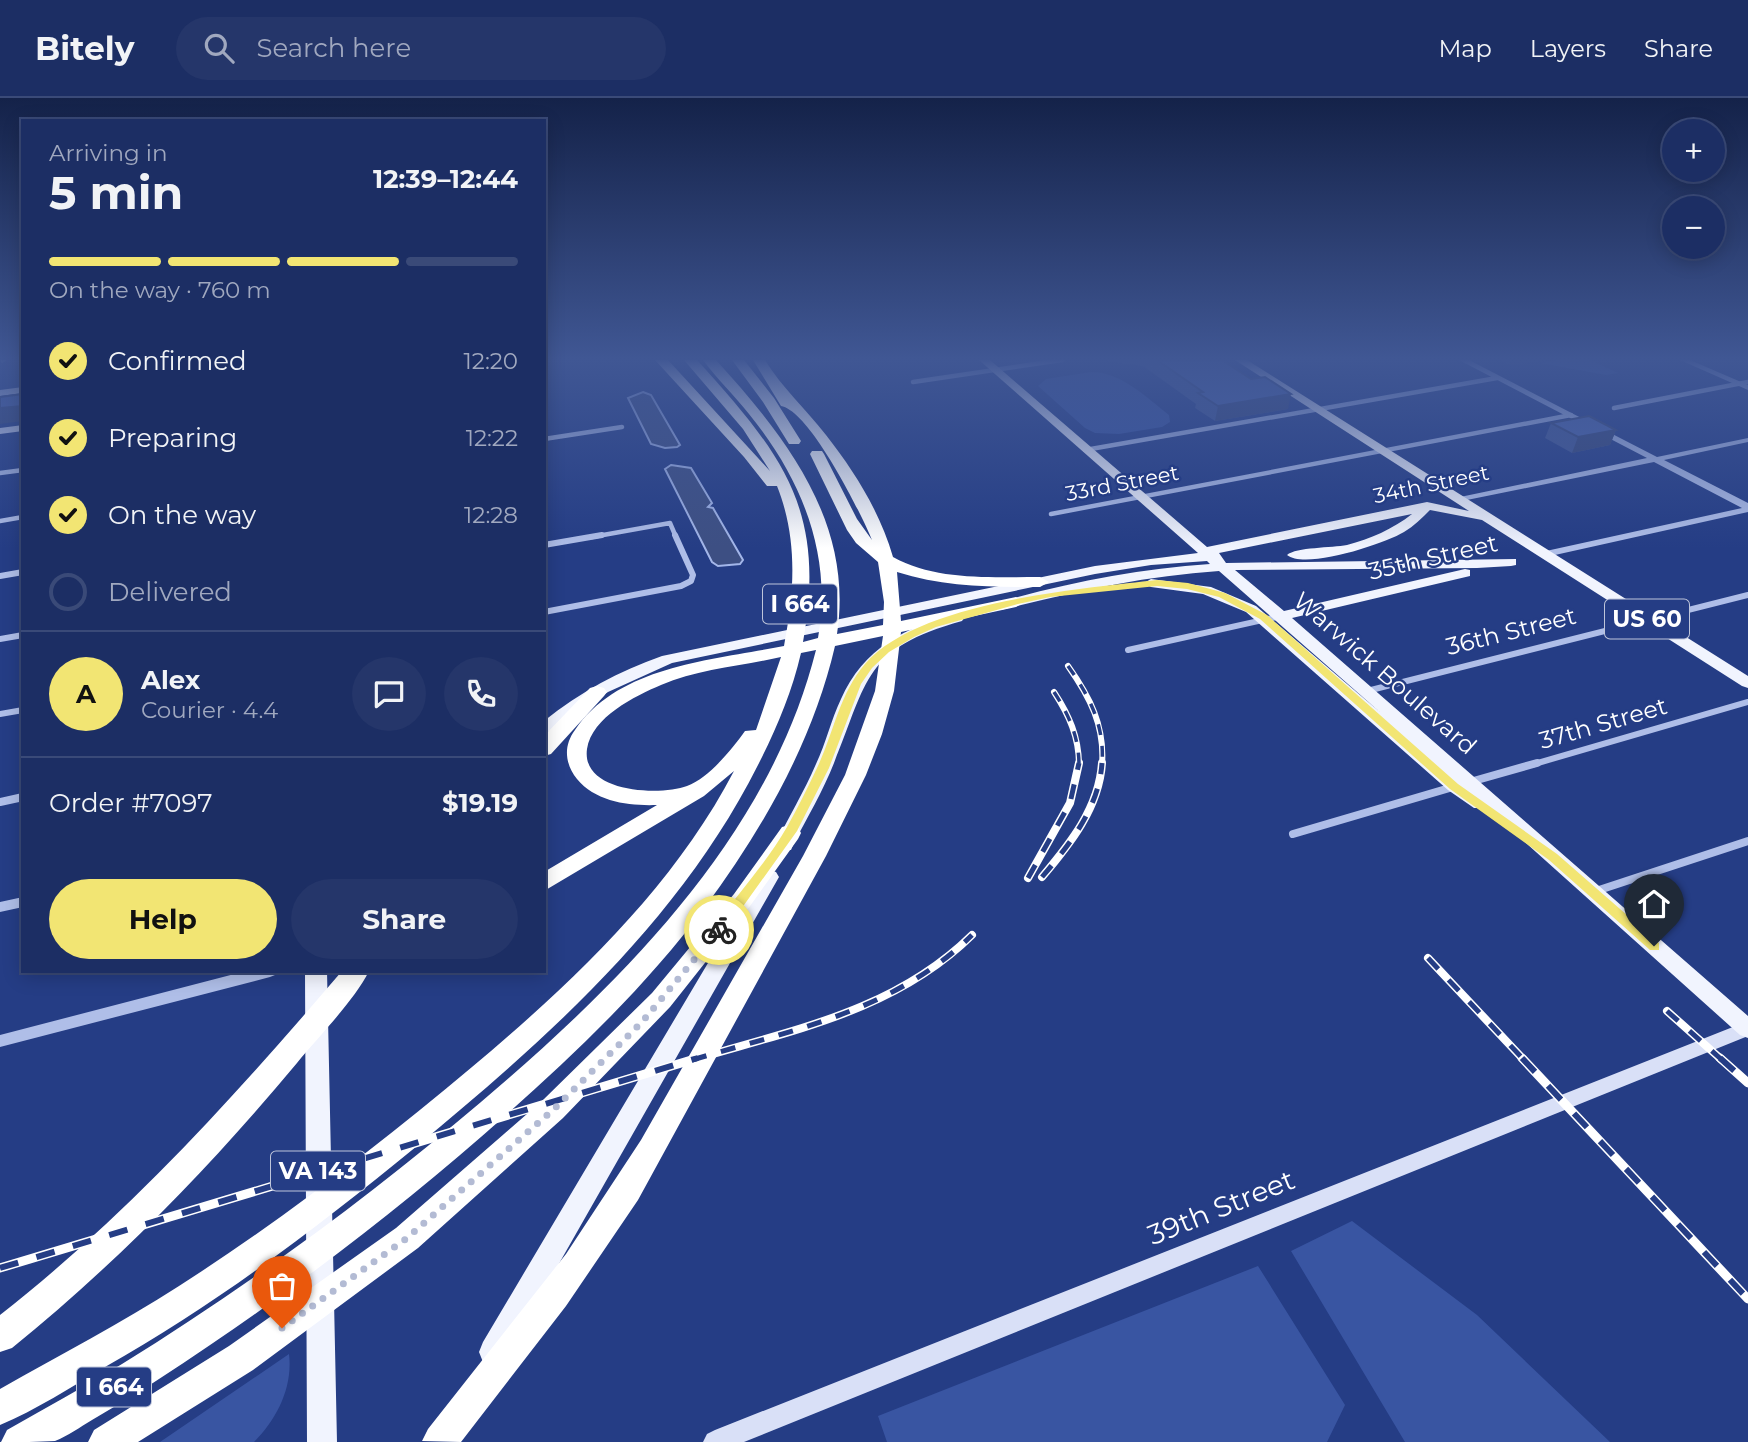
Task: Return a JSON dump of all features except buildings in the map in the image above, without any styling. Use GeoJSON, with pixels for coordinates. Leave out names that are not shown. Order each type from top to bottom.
{"type":"FeatureCollection","features":[{"type":"Feature","properties":{"kind":"highway"},"geometry":{"type":"LineString","coordinates":[[719,423],[766,474],[796,523]]}},
{"type":"Feature","properties":{"kind":"highway","name":"I 664"},"geometry":{"type":"LineString","coordinates":[[0,1408],[159,1317],[278,1237],[498,1064],[604,960],[689,859],[727,803],[759,748],[772,719],[793,646],[800,601],[800,555],[789,495],[766,451],[742,423]]}},
{"type":"Feature","properties":{"kind":"highway","name":"I 664"},"geometry":{"type":"LineString","coordinates":[[19,1442],[145,1369],[206,1328],[348,1229],[443,1153],[567,1044],[635,974],[674,929],[733,849],[763,801],[799,728],[815,685],[827,632],[831,584],[820,521],[804,480],[765,423]]}},
{"type":"Feature","properties":{"kind":"highway"},"geometry":{"type":"LineString","coordinates":[[782,423],[823,498],[836,550],[831,584]]}},
{"type":"Feature","properties":{"kind":"highway"},"geometry":{"type":"LineString","coordinates":[[799,423],[867,546],[902,567],[961,581],[1045,588]]}},
{"type":"Feature","properties":{"kind":"highway"},"geometry":{"type":"LineString","coordinates":[[440,1442],[524,1334],[619,1204],[734,1002],[861,761],[884,695],[893,628],[888,567],[870,515],[848,476],[806,423]]}},
{"type":"Feature","properties":{"kind":"highway"},"geometry":{"type":"LineString","coordinates":[[696,791],[660,798],[610,792],[585,775],[577,758],[577,748],[583,733],[597,717],[633,690],[727,654],[1016,602]]}},
{"type":"Feature","properties":{"kind":"highway"},"geometry":{"type":"LineString","coordinates":[[546,882],[696,791],[735,760],[747,745],[783,684]]}},
{"type":"Feature","properties":{"kind":"highway"},"geometry":{"type":"LineString","coordinates":[[546,747],[574,713],[597,692]]}},
{"type":"Feature","properties":{"kind":"highway"},"geometry":{"type":"LineString","coordinates":[[106,1442],[241,1358],[407,1238],[554,1109],[642,1022],[728,918],[790,833]]}},
{"type":"Feature","properties":{"kind":"highway"},"geometry":{"type":"LineString","coordinates":[[1,1335],[107,1245],[181,1172],[356,973]]}},
{"type":"Feature","properties":{"kind":"main road","name":"Warwick Boulevard"},"geometry":{"type":"LineString","coordinates":[[1054,423],[1367,691],[1462,784]]}},
{"type":"Feature","properties":{"kind":"main road","name":"US 60"},"geometry":{"type":"LineString","coordinates":[[1338,423],[1748,683]]}},
{"type":"Feature","properties":{"kind":"main road"},"geometry":{"type":"LineString","coordinates":[[0,431],[21,428]]}},
{"type":"Feature","properties":{"kind":"main road","name":"34th Street"},"geometry":{"type":"LineString","coordinates":[[1204,552],[1460,500]]}},
{"type":"Feature","properties":{"kind":"main road"},"geometry":{"type":"LineString","coordinates":[[1288,561],[1368,543],[1417,517],[1427,506],[1468,514],[1507,529]]}},
{"type":"Feature","properties":{"kind":"main road","name":"35th Street"},"geometry":{"type":"LineString","coordinates":[[1281,616],[1546,554]]}},
{"type":"Feature","properties":{"kind":"main road"},"geometry":{"type":"LineString","coordinates":[[546,728],[563,713],[618,679],[652,664],[727,654],[1045,588],[1151,561],[1200,556],[1435,566],[1511,562]]}},
{"type":"Feature","properties":{"kind":"main road"},"geometry":{"type":"LineString","coordinates":[[440,1442],[773,869],[823,768],[860,678],[886,650],[911,635],[950,620],[1016,602],[1045,588],[1084,593],[1143,583],[1188,586],[1244,604],[1264,617],[1553,857],[1748,1029]]}},
{"type":"Feature","properties":{"kind":"main road","name":"VA 143"},"geometry":{"type":"LineString","coordinates":[[316,973],[322,1442]]}},
{"type":"Feature","properties":{"kind":"main road","name":"39th Street"},"geometry":{"type":"LineString","coordinates":[[715,1442],[1748,1029]]}},
{"type":"Feature","properties":{"kind":"street"},"geometry":{"type":"LineString","coordinates":[[1085,450],[1239,423]]}},
{"type":"Feature","properties":{"kind":"street","name":"33rd Street"},"geometry":{"type":"LineString","coordinates":[[1051,514],[1531,423]]}},
{"type":"Feature","properties":{"kind":"street"},"geometry":{"type":"LineString","coordinates":[[1586,423],[1748,508]]}},
{"type":"Feature","properties":{"kind":"street"},"geometry":{"type":"LineString","coordinates":[[546,439],[622,427]]}},
{"type":"Feature","properties":{"kind":"street","name":"34th Street"},"geometry":{"type":"LineString","coordinates":[[1460,500],[1748,440]]}},
{"type":"Feature","properties":{"kind":"street"},"geometry":{"type":"LineString","coordinates":[[0,473],[21,470]]}},
{"type":"Feature","properties":{"kind":"street","name":"35th Street"},"geometry":{"type":"LineString","coordinates":[[1546,554],[1748,508]]}},
{"type":"Feature","properties":{"kind":"street"},"geometry":{"type":"LineString","coordinates":[[0,521],[21,517]]}},
{"type":"Feature","properties":{"kind":"street"},"geometry":{"type":"LineString","coordinates":[[546,545],[670,523],[693,575],[691,581],[681,586],[546,612]]}},
{"type":"Feature","properties":{"kind":"street"},"geometry":{"type":"LineString","coordinates":[[0,576],[21,572]]}},
{"type":"Feature","properties":{"kind":"street","name":"36th Street"},"geometry":{"type":"LineString","coordinates":[[1367,691],[1748,595]]}},
{"type":"Feature","properties":{"kind":"street","name":"35th Street"},"geometry":{"type":"LineString","coordinates":[[1128,650],[1281,616]]}},
{"type":"Feature","properties":{"kind":"street"},"geometry":{"type":"LineString","coordinates":[[0,639],[21,635]]}},
{"type":"Feature","properties":{"kind":"street","name":"37th Street"},"geometry":{"type":"LineString","coordinates":[[1293,834],[1748,702]]}},
{"type":"Feature","properties":{"kind":"street"},"geometry":{"type":"LineString","coordinates":[[0,714],[21,709]]}},
{"type":"Feature","properties":{"kind":"street"},"geometry":{"type":"LineString","coordinates":[[0,802],[21,797]]}},
{"type":"Feature","properties":{"kind":"street"},"geometry":{"type":"LineString","coordinates":[[1593,892],[1748,841]]}},
{"type":"Feature","properties":{"kind":"street"},"geometry":{"type":"LineString","coordinates":[[0,907],[21,902]]}},
{"type":"Feature","properties":{"kind":"street"},"geometry":{"type":"LineString","coordinates":[[0,1041],[262,973]]}},
{"type":"Feature","properties":{"kind":"shaded area"},"geometry":{"type":"Polygon","coordinates":[[[640,423],[667,423],[680,445],[665,448],[651,444],[640,423]]]}},
{"type":"Feature","properties":{"kind":"shaded area"},"geometry":{"type":"Polygon","coordinates":[[[1079,423],[1169,423],[1162,427],[1119,434],[1095,433],[1079,423]]]}},
{"type":"Feature","properties":{"kind":"shaded area"},"geometry":{"type":"Polygon","coordinates":[[[671,465],[691,468],[712,503],[708,507],[713,508],[743,560],[740,564],[718,566],[712,562],[665,469],[671,465]]]}},
{"type":"Feature","properties":{"kind":"shaded area"},"geometry":{"type":"Polygon","coordinates":[[[1352,1221],[1477,1315],[1610,1442],[1405,1442],[1291,1251],[1352,1221]]]}},
{"type":"Feature","properties":{"kind":"shaded area"},"geometry":{"type":"Polygon","coordinates":[[[1258,1266],[1345,1405],[1327,1442],[887,1442],[878,1416],[1258,1266]]]}},
{"type":"Feature","properties":{"kind":"shaded area"},"geometry":{"type":"Polygon","coordinates":[[[289,1354],[290,1366],[282,1402],[270,1423],[254,1442],[160,1442],[289,1354]]]}},
{"type":"Feature","properties":{"kind":"railway"},"geometry":{"type":"LineString","coordinates":[[1068,666],[1094,712],[1101,737],[1102,763]]}},
{"type":"Feature","properties":{"kind":"railway"},"geometry":{"type":"LineString","coordinates":[[1054,692],[1072,727],[1079,764]]}},
{"type":"Feature","properties":{"kind":"railway"},"geometry":{"type":"LineString","coordinates":[[1042,877],[1063,852],[1089,810],[1100,779],[1102,763]]}},
{"type":"Feature","properties":{"kind":"railway"},"geometry":{"type":"LineString","coordinates":[[1028,878],[1070,803],[1079,764]]}},
{"type":"Feature","properties":{"kind":"railway"},"geometry":{"type":"LineString","coordinates":[[692,1060],[841,1015],[876,1000],[942,961],[972,935]]}},
{"type":"Feature","properties":{"kind":"railway"},"geometry":{"type":"LineString","coordinates":[[1428,958],[1524,1060]]}},
{"type":"Feature","properties":{"kind":"railway"},"geometry":{"type":"LineString","coordinates":[[1667,1011],[1722,1060]]}},
{"type":"Feature","properties":{"kind":"railway"},"geometry":{"type":"LineString","coordinates":[[0,1268],[698,1058]]}},
{"type":"Feature","properties":{"kind":"railway"},"geometry":{"type":"LineString","coordinates":[[1522,1058],[1748,1299]]}},
{"type":"Feature","properties":{"kind":"railway"},"geometry":{"type":"LineString","coordinates":[[1720,1058],[1748,1083]]}},
{"type":"Feature","properties":{"kind":"way so far"},"geometry":{"type":"LineString","coordinates":[[282,1328],[407,1238],[554,1109],[642,1022],[719,930]]}},
{"type":"Feature","properties":{"kind":"route"},"geometry":{"type":"LineString","coordinates":[[719,930],[791,831],[823,768],[856,684],[869,666],[886,650],[902,639],[933,625],[1016,602],[1050,594],[1084,593],[1129,584],[1157,583],[1188,586],[1222,595],[1244,604],[1264,617],[1454,786],[1553,857],[1654,946]]}}]}
